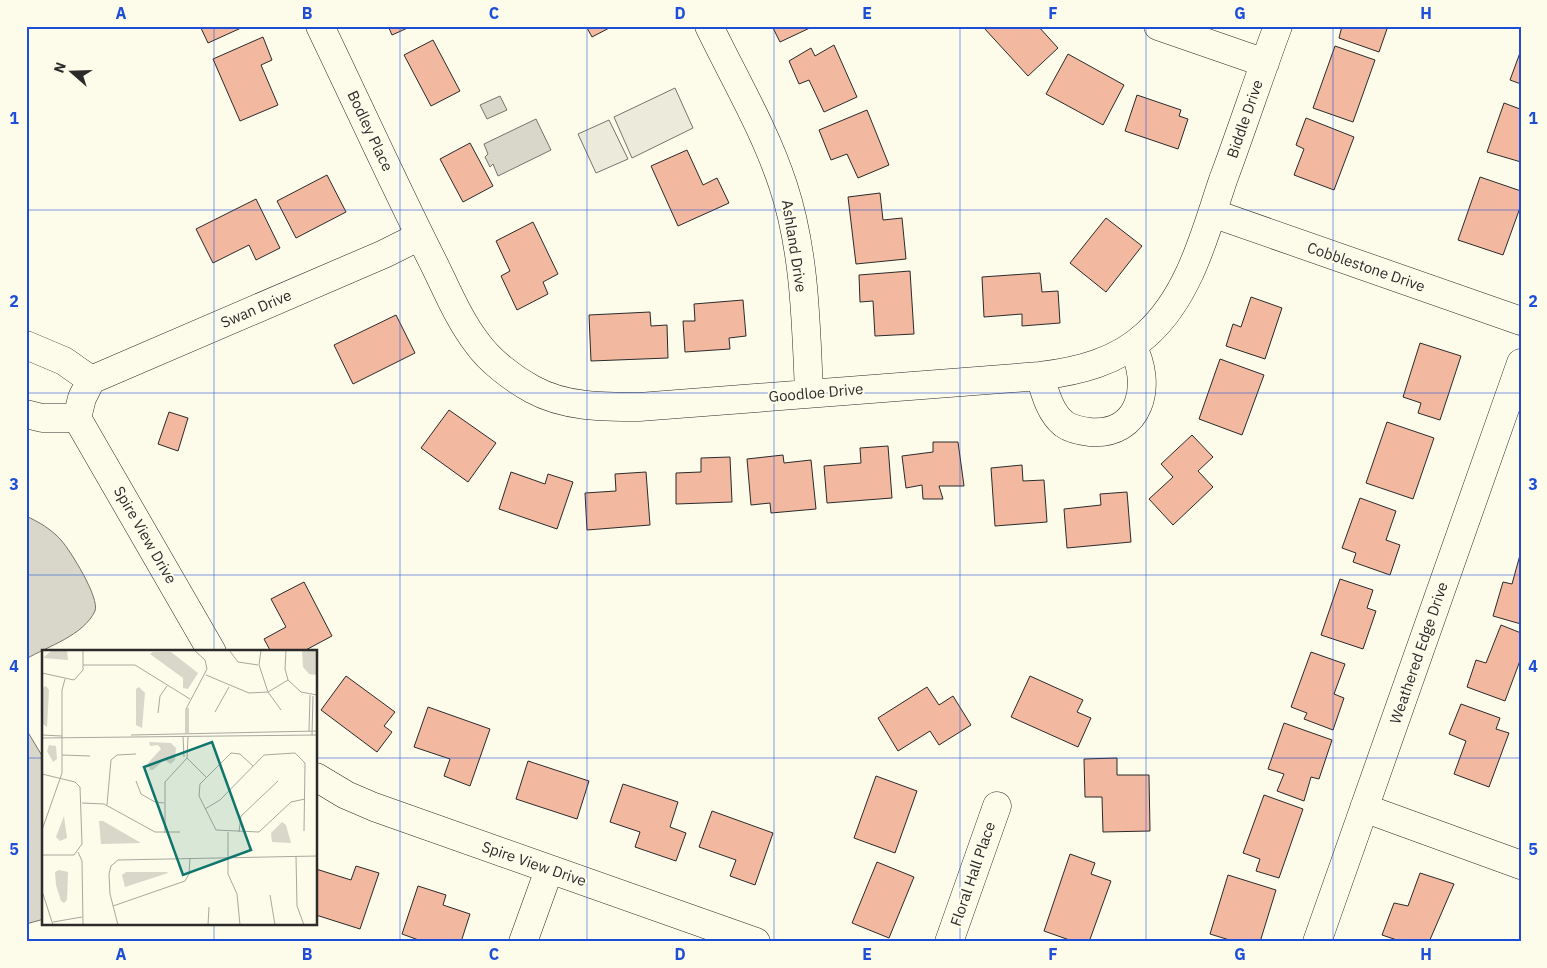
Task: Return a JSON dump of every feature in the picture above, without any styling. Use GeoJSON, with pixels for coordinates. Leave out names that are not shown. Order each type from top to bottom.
{"type":"FeatureCollection","features":[{"type":"Feature","properties":{"kind":"street","name":"Bodley Place"},"geometry":{"type":"LineString","coordinates":[[320,26],[420,236]]}},
{"type":"Feature","properties":{"kind":"street","name":"Ashland Drive"},"geometry":{"type":"LineString","coordinates":[[709,26],[773,157],[788,205],[797,247],[806,336],[809,393]]}},
{"type":"Feature","properties":{"kind":"street"},"geometry":{"type":"LineString","coordinates":[[1158,26],[1265,63]]}},
{"type":"Feature","properties":{"kind":"street","name":"Biddle Drive"},"geometry":{"type":"LineString","coordinates":[[1212,213],[1278,26]]}},
{"type":"Feature","properties":{"kind":"street","name":"Goodloe Drive"},"geometry":{"type":"LineString","coordinates":[[420,236],[463,321],[477,344],[512,376],[532,390],[575,404],[619,407],[1040,376],[1096,364],[1118,356],[1158,324],[1180,293],[1212,213]]}},
{"type":"Feature","properties":{"kind":"street","name":"Cobblestone Drive"},"geometry":{"type":"LineString","coordinates":[[1212,213],[1521,321]]}},
{"type":"Feature","properties":{"kind":"street","name":"Swan Drive"},"geometry":{"type":"LineString","coordinates":[[91,380],[375,258],[420,236]]}},
{"type":"Feature","properties":{"kind":"street"},"geometry":{"type":"LineString","coordinates":[[26,345],[64,361],[91,380],[82,398],[77,418],[42,418],[26,414]]}},
{"type":"Feature","properties":{"kind":"street"},"geometry":{"type":"LineString","coordinates":[[1040,376],[1049,404],[1064,424],[1084,431],[1109,430],[1123,424],[1133,415],[1143,389],[1143,374],[1132,346]]}},
{"type":"Feature","properties":{"kind":"street","name":"Weathered Edge Drive"},"geometry":{"type":"LineString","coordinates":[[1317,942],[1521,363]]}},
{"type":"Feature","properties":{"kind":"street","name":"Spire View Drive"},"geometry":{"type":"LineString","coordinates":[[77,418],[211,650]]}},
{"type":"Feature","properties":{"kind":"street","name":"Spire View Drive"},"geometry":{"type":"LineString","coordinates":[[318,777],[346,795],[374,807],[756,942]]}},
{"type":"Feature","properties":{"kind":"street","name":"Floral Hall Place"},"geometry":{"type":"LineString","coordinates":[[949,942],[997,806]]}},
{"type":"Feature","properties":{"kind":"street"},"geometry":{"type":"LineString","coordinates":[[1364,808],[1521,864]]}},
{"type":"Feature","properties":{"kind":"street"},"geometry":{"type":"LineString","coordinates":[[524,942],[549,870]]}},
{"type":"Feature","properties":{"kind":"shaded area"},"geometry":{"type":"Polygon","coordinates":[[[675,88],[693,128],[632,158],[614,117],[675,88]]]}},
{"type":"Feature","properties":{"kind":"shaded area"},"geometry":{"type":"Polygon","coordinates":[[[500,96],[507,110],[487,119],[480,105],[500,96]]]}},
{"type":"Feature","properties":{"kind":"shaded area"},"geometry":{"type":"Polygon","coordinates":[[[536,119],[551,150],[498,176],[493,164],[490,167],[485,157],[488,154],[484,144],[536,119]]]}},
{"type":"Feature","properties":{"kind":"shaded area"},"geometry":{"type":"Polygon","coordinates":[[[609,120],[628,159],[596,173],[578,134],[609,120]]]}},
{"type":"Feature","properties":{"kind":"shaded area"},"geometry":{"type":"Polygon","coordinates":[[[26,516],[49,529],[65,545],[89,585],[95,611],[89,620],[74,634],[26,659],[26,516]]]}},
{"type":"Feature","properties":{"kind":"shaded area"},"geometry":{"type":"Polygon","coordinates":[[[26,729],[42,756],[42,920],[26,924],[26,729]]]}},
{"type":"Feature","properties":{"kind":"building"},"geometry":{"type":"Polygon","coordinates":[[[200,26],[240,26],[241,28],[208,43],[200,26]]]}},
{"type":"Feature","properties":{"kind":"building"},"geometry":{"type":"Polygon","coordinates":[[[388,26],[412,26],[392,35],[388,26]]]}},
{"type":"Feature","properties":{"kind":"building"},"geometry":{"type":"Polygon","coordinates":[[[586,26],[613,26],[592,37],[586,26]]]}},
{"type":"Feature","properties":{"kind":"building"},"geometry":{"type":"Polygon","coordinates":[[[772,26],[814,26],[780,42],[772,26]]]}},
{"type":"Feature","properties":{"kind":"building"},"geometry":{"type":"Polygon","coordinates":[[[986,26],[1038,26],[1058,48],[1028,76],[984,28],[986,26]]]}},
{"type":"Feature","properties":{"kind":"building"},"geometry":{"type":"Polygon","coordinates":[[[1342,26],[1388,26],[1379,52],[1339,38],[1342,26]]]}},
{"type":"Feature","properties":{"kind":"building"},"geometry":{"type":"Polygon","coordinates":[[[263,37],[272,60],[261,65],[278,105],[240,121],[213,59],[263,37]]]}},
{"type":"Feature","properties":{"kind":"building"},"geometry":{"type":"Polygon","coordinates":[[[433,40],[460,91],[431,106],[404,55],[433,40]]]}},
{"type":"Feature","properties":{"kind":"building"},"geometry":{"type":"Polygon","coordinates":[[[834,45],[857,97],[824,112],[809,80],[799,84],[789,61],[811,48],[815,56],[834,45]]]}},
{"type":"Feature","properties":{"kind":"building"},"geometry":{"type":"Polygon","coordinates":[[[1335,46],[1375,60],[1353,122],[1313,108],[1335,46]]]}},
{"type":"Feature","properties":{"kind":"building"},"geometry":{"type":"Polygon","coordinates":[[[1521,50],[1521,84],[1510,80],[1521,50]]]}},
{"type":"Feature","properties":{"kind":"building"},"geometry":{"type":"Polygon","coordinates":[[[1068,54],[1124,85],[1103,125],[1046,94],[1068,54]]]}},
{"type":"Feature","properties":{"kind":"building"},"geometry":{"type":"Polygon","coordinates":[[[1137,95],[1181,110],[1179,116],[1188,119],[1178,149],[1125,131],[1137,95]]]}},
{"type":"Feature","properties":{"kind":"building"},"geometry":{"type":"Polygon","coordinates":[[[1504,103],[1520,109],[1521,106],[1521,162],[1487,152],[1504,103]]]}},
{"type":"Feature","properties":{"kind":"building"},"geometry":{"type":"Polygon","coordinates":[[[867,110],[889,165],[858,178],[847,154],[831,160],[819,130],[867,110]]]}},
{"type":"Feature","properties":{"kind":"building"},"geometry":{"type":"Polygon","coordinates":[[[1306,118],[1354,137],[1334,190],[1294,175],[1304,149],[1296,145],[1306,118]]]}},
{"type":"Feature","properties":{"kind":"building"},"geometry":{"type":"Polygon","coordinates":[[[470,143],[493,186],[463,202],[440,159],[470,143]]]}},
{"type":"Feature","properties":{"kind":"building"},"geometry":{"type":"Polygon","coordinates":[[[687,150],[703,185],[717,178],[729,203],[678,226],[651,166],[687,150]]]}},
{"type":"Feature","properties":{"kind":"building"},"geometry":{"type":"Polygon","coordinates":[[[327,175],[346,212],[296,238],[277,201],[327,175]]]}},
{"type":"Feature","properties":{"kind":"building"},"geometry":{"type":"Polygon","coordinates":[[[1480,177],[1521,191],[1521,205],[1503,255],[1458,240],[1480,177]]]}},
{"type":"Feature","properties":{"kind":"building"},"geometry":{"type":"Polygon","coordinates":[[[880,193],[883,220],[902,218],[906,259],[856,264],[848,197],[880,193]]]}},
{"type":"Feature","properties":{"kind":"building"},"geometry":{"type":"Polygon","coordinates":[[[256,199],[280,248],[256,260],[249,245],[213,263],[196,229],[256,199]]]}},
{"type":"Feature","properties":{"kind":"building"},"geometry":{"type":"Polygon","coordinates":[[[1106,218],[1142,246],[1106,292],[1070,263],[1106,218]]]}},
{"type":"Feature","properties":{"kind":"building"},"geometry":{"type":"Polygon","coordinates":[[[533,222],[558,274],[543,282],[548,294],[517,310],[501,276],[510,271],[496,241],[533,222]]]}},
{"type":"Feature","properties":{"kind":"building"},"geometry":{"type":"Polygon","coordinates":[[[910,271],[914,334],[875,336],[873,301],[860,302],[859,275],[910,271]]]}},
{"type":"Feature","properties":{"kind":"building"},"geometry":{"type":"Polygon","coordinates":[[[1040,273],[1042,292],[1058,291],[1060,323],[1022,326],[1022,314],[984,317],[982,277],[1040,273]]]}},
{"type":"Feature","properties":{"kind":"building"},"geometry":{"type":"Polygon","coordinates":[[[1251,297],[1282,308],[1265,359],[1226,346],[1233,324],[1241,327],[1251,297]]]}},
{"type":"Feature","properties":{"kind":"building"},"geometry":{"type":"Polygon","coordinates":[[[743,300],[746,336],[729,338],[730,349],[685,352],[683,321],[695,321],[694,304],[743,300]]]}},
{"type":"Feature","properties":{"kind":"building"},"geometry":{"type":"Polygon","coordinates":[[[650,312],[651,326],[667,325],[668,358],[591,361],[589,315],[650,312]]]}},
{"type":"Feature","properties":{"kind":"building"},"geometry":{"type":"Polygon","coordinates":[[[396,315],[415,353],[353,384],[334,345],[396,315]]]}},
{"type":"Feature","properties":{"kind":"building"},"geometry":{"type":"Polygon","coordinates":[[[1420,343],[1461,356],[1440,420],[1418,413],[1421,403],[1403,397],[1420,343]]]}},
{"type":"Feature","properties":{"kind":"building"},"geometry":{"type":"Polygon","coordinates":[[[1220,359],[1264,375],[1242,435],[1199,419],[1220,359]]]}},
{"type":"Feature","properties":{"kind":"building"},"geometry":{"type":"Polygon","coordinates":[[[449,410],[496,443],[468,482],[421,448],[449,410]]]}},
{"type":"Feature","properties":{"kind":"building"},"geometry":{"type":"Polygon","coordinates":[[[169,412],[188,418],[178,451],[158,444],[169,412]]]}},
{"type":"Feature","properties":{"kind":"building"},"geometry":{"type":"Polygon","coordinates":[[[1387,422],[1434,438],[1413,499],[1366,483],[1387,422]]]}},
{"type":"Feature","properties":{"kind":"building"},"geometry":{"type":"Polygon","coordinates":[[[1192,435],[1213,457],[1198,471],[1213,487],[1173,525],[1149,499],[1173,477],[1161,464],[1192,435]]]}},
{"type":"Feature","properties":{"kind":"building"},"geometry":{"type":"Polygon","coordinates":[[[933,442],[958,442],[964,486],[939,486],[943,499],[923,499],[922,485],[906,488],[902,456],[933,452],[933,442]]]}},
{"type":"Feature","properties":{"kind":"building"},"geometry":{"type":"Polygon","coordinates":[[[888,446],[892,498],[827,503],[824,466],[861,463],[860,448],[888,446]]]}},
{"type":"Feature","properties":{"kind":"building"},"geometry":{"type":"Polygon","coordinates":[[[783,455],[784,463],[811,460],[816,509],[771,513],[770,503],[751,505],[747,459],[783,455]]]}},
{"type":"Feature","properties":{"kind":"building"},"geometry":{"type":"Polygon","coordinates":[[[730,457],[732,502],[676,504],[676,473],[701,472],[701,458],[730,457]]]}},
{"type":"Feature","properties":{"kind":"building"},"geometry":{"type":"Polygon","coordinates":[[[1022,465],[1023,481],[1044,480],[1047,522],[995,526],[991,468],[1022,465]]]}},
{"type":"Feature","properties":{"kind":"building"},"geometry":{"type":"Polygon","coordinates":[[[511,472],[545,484],[548,474],[573,482],[557,529],[499,509],[511,472]]]}},
{"type":"Feature","properties":{"kind":"building"},"geometry":{"type":"Polygon","coordinates":[[[646,472],[650,525],[587,530],[585,493],[616,491],[615,474],[646,472]]]}},
{"type":"Feature","properties":{"kind":"building"},"geometry":{"type":"Polygon","coordinates":[[[1127,492],[1131,542],[1067,548],[1064,509],[1101,505],[1100,494],[1127,492]]]}},
{"type":"Feature","properties":{"kind":"building"},"geometry":{"type":"Polygon","coordinates":[[[1360,498],[1396,511],[1386,540],[1400,545],[1390,575],[1353,562],[1356,553],[1342,548],[1360,498]]]}},
{"type":"Feature","properties":{"kind":"building"},"geometry":{"type":"Polygon","coordinates":[[[1520,555],[1521,624],[1493,616],[1503,582],[1512,584],[1520,555]]]}},
{"type":"Feature","properties":{"kind":"building"},"geometry":{"type":"Polygon","coordinates":[[[1340,579],[1373,590],[1367,608],[1376,611],[1363,649],[1321,635],[1340,579]]]}},
{"type":"Feature","properties":{"kind":"building"},"geometry":{"type":"Polygon","coordinates":[[[304,582],[332,636],[306,650],[270,650],[264,639],[286,627],[271,599],[304,582]]]}},
{"type":"Feature","properties":{"kind":"building"},"geometry":{"type":"Polygon","coordinates":[[[1501,625],[1521,633],[1521,658],[1505,701],[1467,687],[1476,660],[1486,663],[1501,625]]]}},
{"type":"Feature","properties":{"kind":"building"},"geometry":{"type":"Polygon","coordinates":[[[1311,652],[1345,664],[1334,694],[1344,698],[1333,730],[1304,719],[1307,713],[1291,707],[1311,652]]]}},
{"type":"Feature","properties":{"kind":"building"},"geometry":{"type":"Polygon","coordinates":[[[346,676],[395,712],[384,726],[392,732],[377,752],[321,710],[346,676]]]}},
{"type":"Feature","properties":{"kind":"building"},"geometry":{"type":"Polygon","coordinates":[[[1030,676],[1083,700],[1077,712],[1091,718],[1078,747],[1011,717],[1030,676]]]}},
{"type":"Feature","properties":{"kind":"building"},"geometry":{"type":"Polygon","coordinates":[[[927,687],[939,705],[953,696],[971,725],[939,745],[930,731],[898,751],[878,718],[927,687]]]}},
{"type":"Feature","properties":{"kind":"building"},"geometry":{"type":"Polygon","coordinates":[[[1461,704],[1500,718],[1496,729],[1509,733],[1489,787],[1454,774],[1466,741],[1449,734],[1461,704]]]}},
{"type":"Feature","properties":{"kind":"building"},"geometry":{"type":"Polygon","coordinates":[[[428,707],[490,729],[470,786],[444,776],[450,759],[414,747],[428,707]]]}},
{"type":"Feature","properties":{"kind":"building"},"geometry":{"type":"Polygon","coordinates":[[[1284,723],[1332,740],[1319,779],[1311,777],[1304,801],[1277,791],[1284,774],[1268,769],[1284,723]]]}},
{"type":"Feature","properties":{"kind":"building"},"geometry":{"type":"Polygon","coordinates":[[[1117,758],[1117,775],[1149,775],[1150,831],[1103,832],[1102,797],[1085,797],[1084,759],[1117,758]]]}},
{"type":"Feature","properties":{"kind":"building"},"geometry":{"type":"Polygon","coordinates":[[[528,761],[589,781],[577,819],[516,799],[528,761]]]}},
{"type":"Feature","properties":{"kind":"building"},"geometry":{"type":"Polygon","coordinates":[[[876,776],[917,791],[895,853],[854,838],[876,776]]]}},
{"type":"Feature","properties":{"kind":"building"},"geometry":{"type":"Polygon","coordinates":[[[623,784],[678,802],[670,827],[686,833],[676,861],[635,847],[640,832],[610,822],[623,784]]]}},
{"type":"Feature","properties":{"kind":"building"},"geometry":{"type":"Polygon","coordinates":[[[1264,795],[1303,809],[1279,878],[1256,871],[1260,859],[1243,853],[1264,795]]]}},
{"type":"Feature","properties":{"kind":"building"},"geometry":{"type":"Polygon","coordinates":[[[712,811],[773,833],[755,885],[730,876],[736,860],[699,847],[712,811]]]}},
{"type":"Feature","properties":{"kind":"building"},"geometry":{"type":"Polygon","coordinates":[[[1070,854],[1095,863],[1091,874],[1111,881],[1089,942],[1075,942],[1044,931],[1070,854]]]}},
{"type":"Feature","properties":{"kind":"building"},"geometry":{"type":"Polygon","coordinates":[[[877,862],[914,877],[889,938],[852,923],[877,862]]]}},
{"type":"Feature","properties":{"kind":"building"},"geometry":{"type":"Polygon","coordinates":[[[356,866],[379,873],[360,929],[318,916],[318,870],[351,880],[356,866]]]}},
{"type":"Feature","properties":{"kind":"building"},"geometry":{"type":"Polygon","coordinates":[[[1420,873],[1454,884],[1429,942],[1403,942],[1382,935],[1394,903],[1408,906],[1420,873]]]}},
{"type":"Feature","properties":{"kind":"building"},"geometry":{"type":"Polygon","coordinates":[[[1228,875],[1276,890],[1260,942],[1236,942],[1210,934],[1228,875]]]}},
{"type":"Feature","properties":{"kind":"building"},"geometry":{"type":"Polygon","coordinates":[[[418,886],[446,895],[443,905],[470,914],[461,942],[424,942],[402,934],[418,886]]]}}]}
